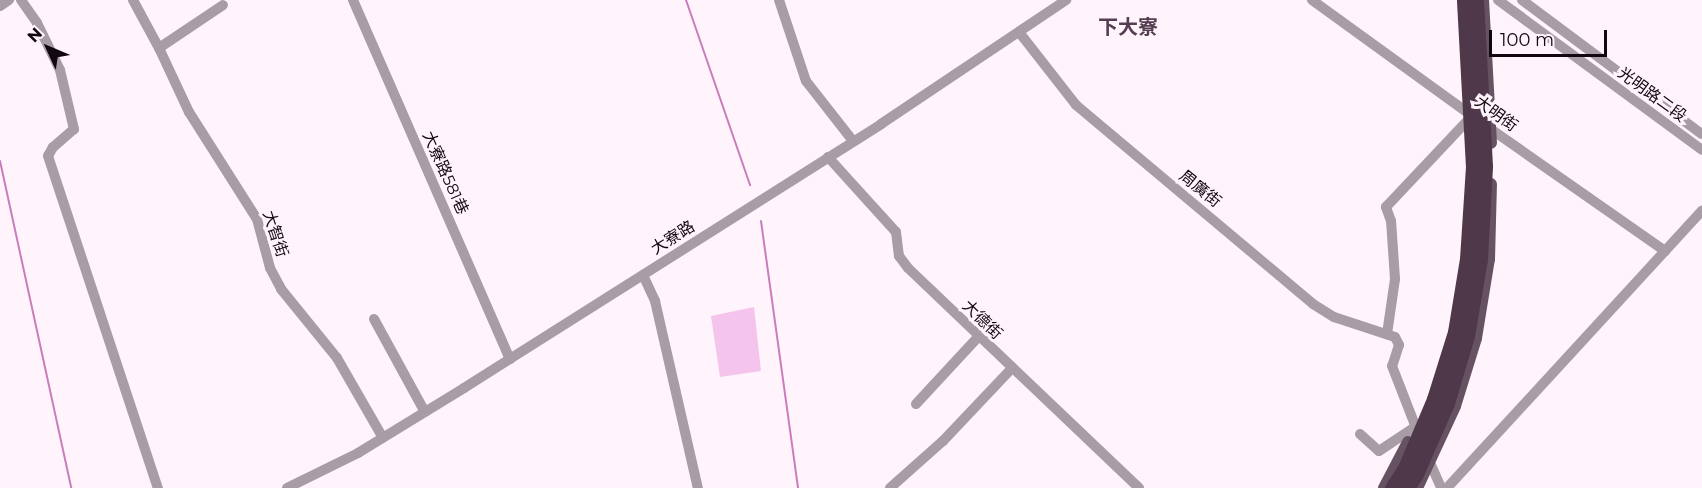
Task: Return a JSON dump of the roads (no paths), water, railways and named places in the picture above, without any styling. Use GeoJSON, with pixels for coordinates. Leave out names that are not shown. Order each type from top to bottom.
{"type":"FeatureCollection","features":[{"type":"Feature","properties":{"kind":"highway"},"geometry":{"type":"LineString","coordinates":[[1392,488],[1405,468],[1434,399],[1455,332],[1467,258],[1473,167],[1464,0]]}},
{"type":"Feature","properties":{"kind":"highway"},"geometry":{"type":"LineString","coordinates":[[1407,488],[1416,474],[1447,403],[1467,336],[1480,259],[1485,166],[1476,0]]}},
{"type":"Feature","properties":{"kind":"main road"},"geometry":{"type":"LineString","coordinates":[[1383,488],[1398,465],[1428,397],[1450,331],[1462,258],[1467,168],[1458,0]]}},
{"type":"Feature","properties":{"kind":"main road"},"geometry":{"type":"LineString","coordinates":[[1417,488],[1455,406],[1476,338],[1489,259],[1490,129],[1483,0]]}},
{"type":"Feature","properties":{"kind":"street"},"geometry":{"type":"LineString","coordinates":[[0,6],[9,0]]}},
{"type":"Feature","properties":{"kind":"street"},"geometry":{"type":"LineString","coordinates":[[21,0],[37,23],[60,70],[74,129],[53,147],[48,156],[158,488]]}},
{"type":"Feature","properties":{"kind":"street","name":"大智街"},"geometry":{"type":"LineString","coordinates":[[133,0],[189,112],[257,219],[270,268],[281,289],[337,358],[383,438]]}},
{"type":"Feature","properties":{"kind":"street","name":"大寮路581巷"},"geometry":{"type":"LineString","coordinates":[[352,0],[510,359]]}},
{"type":"Feature","properties":{"kind":"street"},"geometry":{"type":"LineString","coordinates":[[779,0],[806,81],[853,141]]}},
{"type":"Feature","properties":{"kind":"street","name":"大寮路"},"geometry":{"type":"LineString","coordinates":[[287,488],[383,438],[510,359],[853,141],[1066,0]]}},
{"type":"Feature","properties":{"kind":"street","name":"大明街"},"geometry":{"type":"LineString","coordinates":[[1312,0],[1466,116],[1490,129],[1665,252]]}},
{"type":"Feature","properties":{"kind":"street","name":"光明路二段"},"geometry":{"type":"LineString","coordinates":[[1498,0],[1702,150]]}},
{"type":"Feature","properties":{"kind":"street","name":"光明路二段"},"geometry":{"type":"LineString","coordinates":[[1522,0],[1702,134]]}},
{"type":"Feature","properties":{"kind":"street"},"geometry":{"type":"LineString","coordinates":[[159,48],[223,5]]}},
{"type":"Feature","properties":{"kind":"street","name":"周廣街"},"geometry":{"type":"LineString","coordinates":[[1019,32],[1076,105],[1313,304],[1334,317],[1387,334]]}},
{"type":"Feature","properties":{"kind":"street","name":"大明街"},"geometry":{"type":"LineString","coordinates":[[1441,488],[1392,366],[1399,345],[1398,341],[1387,334],[1395,279],[1390,220],[1386,207],[1466,116]]}},
{"type":"Feature","properties":{"kind":"street","name":"大德街"},"geometry":{"type":"LineString","coordinates":[[828,157],[896,232],[899,256],[908,268],[1011,369],[1139,488]]}},
{"type":"Feature","properties":{"kind":"street"},"geometry":{"type":"LineString","coordinates":[[1447,488],[1702,211]]}},
{"type":"Feature","properties":{"kind":"street"},"geometry":{"type":"LineString","coordinates":[[643,275],[655,301],[698,488]]}},
{"type":"Feature","properties":{"kind":"street"},"geometry":{"type":"LineString","coordinates":[[374,319],[425,412]]}},
{"type":"Feature","properties":{"kind":"street"},"geometry":{"type":"LineString","coordinates":[[916,404],[978,337]]}},
{"type":"Feature","properties":{"kind":"street"},"geometry":{"type":"LineString","coordinates":[[890,488],[943,441],[1011,369]]}},
{"type":"Feature","properties":{"kind":"street"},"geometry":{"type":"LineString","coordinates":[[1360,434],[1379,451],[1415,427]]}},
{"type":"Feature","properties":{"kind":"waterway"},"geometry":{"type":"LineString","coordinates":[[686,0],[750,185]]}},
{"type":"Feature","properties":{"kind":"waterway"},"geometry":{"type":"LineString","coordinates":[[0,161],[71,488]]}},
{"type":"Feature","properties":{"kind":"waterway"},"geometry":{"type":"LineString","coordinates":[[761,221],[798,488]]}},
{"type":"Feature","properties":{"kind":"district","name":"下大寮"},"geometry":{"type":"Point","coordinates":[1128,27]}}]}
